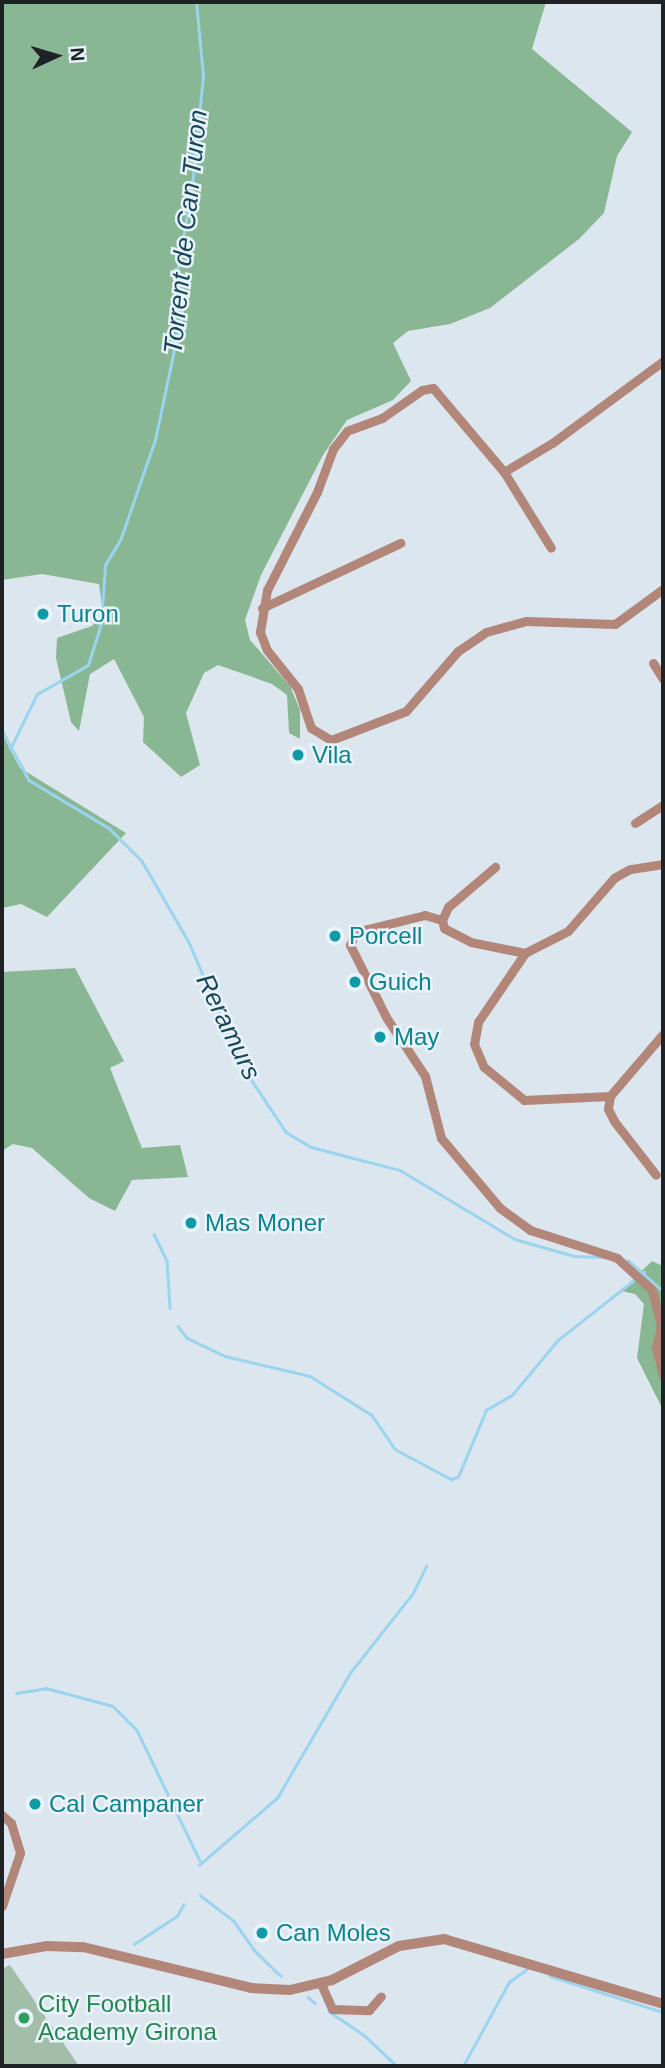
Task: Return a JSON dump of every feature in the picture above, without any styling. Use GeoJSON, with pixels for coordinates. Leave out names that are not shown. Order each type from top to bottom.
{"type":"FeatureCollection","features":[{"type":"Feature","properties":{"kind":"street"},"geometry":{"type":"LineString","coordinates":[[504,472],[552,443],[663,361]]}},
{"type":"Feature","properties":{"kind":"street"},"geometry":{"type":"LineString","coordinates":[[551,548],[504,472],[433,388],[422,390],[382,418],[347,431],[334,449],[262,608],[262,640],[298,689],[312,728],[331,740],[406,711],[458,651],[486,632],[526,621],[606,626],[627,618],[663,589]]}},
{"type":"Feature","properties":{"kind":"street"},"geometry":{"type":"LineString","coordinates":[[262,608],[400,543]]}},
{"type":"Feature","properties":{"kind":"street"},"geometry":{"type":"LineString","coordinates":[[653,663],[663,679]]}},
{"type":"Feature","properties":{"kind":"street"},"geometry":{"type":"LineString","coordinates":[[635,823],[663,804]]}},
{"type":"Feature","properties":{"kind":"street"},"geometry":{"type":"LineString","coordinates":[[610,1096],[524,1100],[484,1067],[474,1044],[478,1022],[525,953],[568,930],[614,878],[630,869],[663,864]]}},
{"type":"Feature","properties":{"kind":"street"},"geometry":{"type":"LineString","coordinates":[[495,867],[449,907],[442,920],[444,928],[471,942],[525,953]]}},
{"type":"Feature","properties":{"kind":"street"},"geometry":{"type":"LineString","coordinates":[[442,920],[417,916],[356,932],[350,945],[352,955],[425,1076],[436,1123],[447,1147],[500,1208],[522,1225],[550,1238],[600,1251],[641,1279],[657,1302],[661,1326],[656,1347],[663,1376]]}},
{"type":"Feature","properties":{"kind":"street"},"geometry":{"type":"LineString","coordinates":[[656,1175],[614,1121],[608,1109],[610,1096],[663,1034]]}},
{"type":"Feature","properties":{"kind":"street"},"geometry":{"type":"LineString","coordinates":[[2,1815],[11,1823],[20,1853],[2,1906]]}},
{"type":"Feature","properties":{"kind":"street"},"geometry":{"type":"LineString","coordinates":[[3,1951],[66,1946],[251,1988],[290,1990],[321,1984],[398,1945],[444,1940],[474,1945],[663,2004]]}},
{"type":"Feature","properties":{"kind":"street"},"geometry":{"type":"LineString","coordinates":[[321,1984],[332,2009],[369,2010],[382,1996]]}},
{"type":"Feature","properties":{"kind":"green space"},"geometry":{"type":"Polygon","coordinates":[[[2,2],[546,2],[532,49],[632,132],[617,156],[604,213],[579,239],[490,308],[450,324],[408,331],[393,343],[411,381],[393,400],[347,420],[323,455],[261,575],[245,620],[250,640],[290,686],[300,710],[300,739],[289,733],[287,695],[272,684],[218,665],[204,673],[186,713],[200,765],[181,777],[143,742],[144,717],[114,659],[90,674],[79,731],[71,722],[56,658],[57,638],[92,626],[103,613],[99,584],[42,574],[2,580],[2,2]]]}},
{"type":"Feature","properties":{"kind":"green space"},"geometry":{"type":"Polygon","coordinates":[[[2,734],[20,768],[126,833],[47,917],[21,904],[2,908],[2,734]]]}},
{"type":"Feature","properties":{"kind":"green space"},"geometry":{"type":"Polygon","coordinates":[[[75,968],[124,1061],[110,1068],[142,1148],[180,1145],[188,1177],[132,1180],[115,1211],[89,1198],[32,1148],[13,1144],[2,1151],[2,972],[75,968]]]}},
{"type":"Feature","properties":{"kind":"green space"},"geometry":{"type":"Polygon","coordinates":[[[652,1261],[663,1266],[663,1410],[637,1358],[644,1304],[635,1294],[621,1291],[652,1261]]]}},
{"type":"Feature","properties":{"kind":"green space","name":"City Football Academy Girona"},"geometry":{"type":"Polygon","coordinates":[[[10,1965],[79,2066],[2,2066],[2,1969],[10,1965]]]}},
{"type":"Feature","properties":{"kind":"waterway","name":"Torrent de Can Turon"},"geometry":{"type":"LineString","coordinates":[[10,749],[37,694],[88,665],[101,624],[105,565],[121,538],[155,440],[182,312],[177,272],[192,186],[203,76],[196,2]]}},
{"type":"Feature","properties":{"kind":"waterway","name":"Reramurs"},"geometry":{"type":"LineString","coordinates":[[2,730],[29,780],[109,828],[142,861],[189,942],[241,1064],[286,1132],[311,1147],[400,1170],[515,1239],[574,1256],[602,1257]]}},
{"type":"Feature","properties":{"kind":"waterway"},"geometry":{"type":"LineString","coordinates":[[154,1234],[167,1261],[170,1308]]}},
{"type":"Feature","properties":{"kind":"waterway","name":"Reramurs"},"geometry":{"type":"LineString","coordinates":[[628,1260],[663,1291]]}},
{"type":"Feature","properties":{"kind":"waterway"},"geometry":{"type":"LineString","coordinates":[[178,1326],[187,1338],[225,1356],[310,1376],[372,1415],[395,1449],[451,1479],[458,1477],[486,1410],[512,1395],[558,1340],[644,1272]]}},
{"type":"Feature","properties":{"kind":"waterway","name":"Reramurs"},"geometry":{"type":"LineString","coordinates":[[662,1347],[663,1337]]}},
{"type":"Feature","properties":{"kind":"waterway"},"geometry":{"type":"LineString","coordinates":[[199,1865],[277,1798],[350,1673],[413,1593],[426,1566]]}},
{"type":"Feature","properties":{"kind":"waterway"},"geometry":{"type":"LineString","coordinates":[[16,1693],[46,1688],[113,1706],[137,1730],[200,1861]]}},
{"type":"Feature","properties":{"kind":"waterway"},"geometry":{"type":"LineString","coordinates":[[200,1895],[234,1921],[254,1950],[281,1976]]}},
{"type":"Feature","properties":{"kind":"waterway"},"geometry":{"type":"LineString","coordinates":[[134,1944],[177,1916],[183,1905]]}},
{"type":"Feature","properties":{"kind":"waterway"},"geometry":{"type":"LineString","coordinates":[[463,2066],[509,1982],[527,1969]]}},
{"type":"Feature","properties":{"kind":"waterway"},"geometry":{"type":"LineString","coordinates":[[550,1976],[663,2012]]}},
{"type":"Feature","properties":{"kind":"waterway"},"geometry":{"type":"LineString","coordinates":[[308,1997],[315,2003]]}},
{"type":"Feature","properties":{"kind":"waterway"},"geometry":{"type":"LineString","coordinates":[[330,2012],[364,2035],[397,2066]]}},
{"type":"Feature","properties":{"kind":"place","name":"Turon"},"geometry":{"type":"Point","coordinates":[43,614]}},
{"type":"Feature","properties":{"kind":"place","name":"Vila"},"geometry":{"type":"Point","coordinates":[298,755]}},
{"type":"Feature","properties":{"kind":"place","name":"Porcell"},"geometry":{"type":"Point","coordinates":[335,936]}},
{"type":"Feature","properties":{"kind":"place","name":"Guich"},"geometry":{"type":"Point","coordinates":[355,982]}},
{"type":"Feature","properties":{"kind":"place","name":"May"},"geometry":{"type":"Point","coordinates":[380,1037]}},
{"type":"Feature","properties":{"kind":"place","name":"Mas Moner"},"geometry":{"type":"Point","coordinates":[191,1223]}},
{"type":"Feature","properties":{"kind":"place","name":"Cal Campaner"},"geometry":{"type":"Point","coordinates":[35,1804]}},
{"type":"Feature","properties":{"kind":"place","name":"Can Moles"},"geometry":{"type":"Point","coordinates":[262,1933]}},
{"type":"Feature","properties":{"kind":"place","name":"City Football Academy Girona"},"geometry":{"type":"Point","coordinates":[24,2018]}}]}
